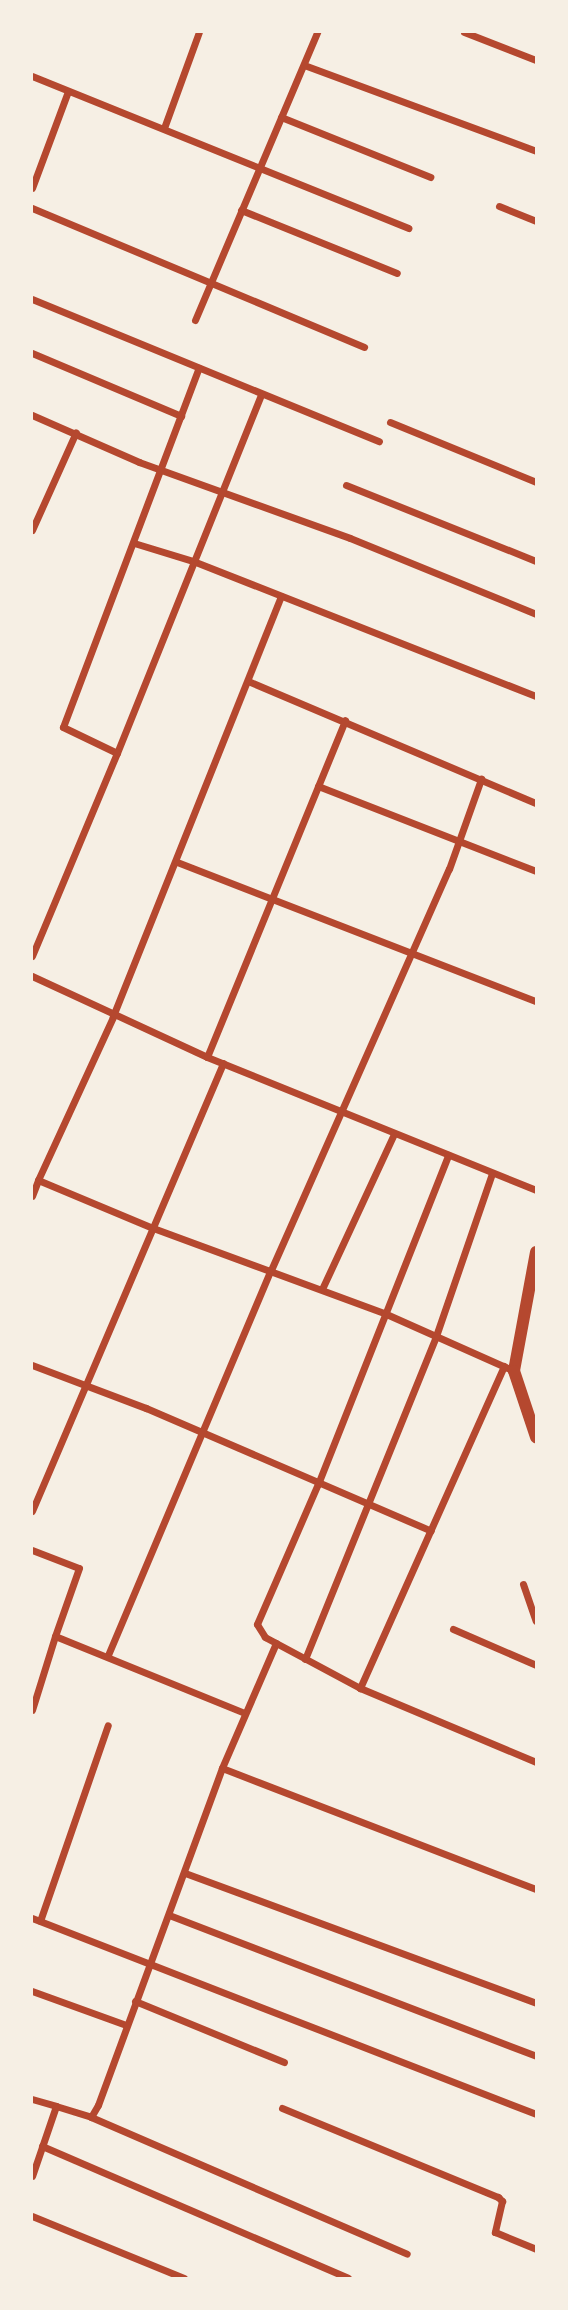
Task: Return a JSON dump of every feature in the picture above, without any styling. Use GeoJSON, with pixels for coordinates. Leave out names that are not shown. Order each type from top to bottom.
{"type":"FeatureCollection","features":[{"type":"Feature","properties":{"kind":"street"},"geometry":{"type":"LineString","coordinates":[[164,128],[199,32]]}},
{"type":"Feature","properties":{"kind":"street"},"geometry":{"type":"LineString","coordinates":[[195,320],[317,32]]}},
{"type":"Feature","properties":{"kind":"street"},"geometry":{"type":"LineString","coordinates":[[464,32],[537,60]]}},
{"type":"Feature","properties":{"kind":"street"},"geometry":{"type":"LineString","coordinates":[[304,65],[537,151]]}},
{"type":"Feature","properties":{"kind":"street"},"geometry":{"type":"LineString","coordinates":[[32,76],[259,165],[408,228]]}},
{"type":"Feature","properties":{"kind":"street"},"geometry":{"type":"LineString","coordinates":[[32,188],[68,91]]}},
{"type":"Feature","properties":{"kind":"street"},"geometry":{"type":"LineString","coordinates":[[281,117],[430,177]]}},
{"type":"Feature","properties":{"kind":"street"},"geometry":{"type":"LineString","coordinates":[[499,206],[537,221]]}},
{"type":"Feature","properties":{"kind":"street"},"geometry":{"type":"LineString","coordinates":[[32,208],[364,347]]}},
{"type":"Feature","properties":{"kind":"street"},"geometry":{"type":"LineString","coordinates":[[241,210],[397,273]]}},
{"type":"Feature","properties":{"kind":"street"},"geometry":{"type":"LineString","coordinates":[[32,299],[379,441]]}},
{"type":"Feature","properties":{"kind":"street"},"geometry":{"type":"LineString","coordinates":[[32,353],[181,416]]}},
{"type":"Feature","properties":{"kind":"street"},"geometry":{"type":"LineString","coordinates":[[117,753],[63,727],[198,368]]}},
{"type":"Feature","properties":{"kind":"street"},"geometry":{"type":"LineString","coordinates":[[32,956],[117,753],[261,394]]}},
{"type":"Feature","properties":{"kind":"street"},"geometry":{"type":"LineString","coordinates":[[32,415],[160,470],[349,538],[537,614]]}},
{"type":"Feature","properties":{"kind":"street"},"geometry":{"type":"LineString","coordinates":[[390,422],[537,482]]}},
{"type":"Feature","properties":{"kind":"street"},"geometry":{"type":"LineString","coordinates":[[32,530],[76,432]]}},
{"type":"Feature","properties":{"kind":"street"},"geometry":{"type":"LineString","coordinates":[[346,485],[537,561]]}},
{"type":"Feature","properties":{"kind":"street"},"geometry":{"type":"LineString","coordinates":[[134,543],[193,561],[537,696]]}},
{"type":"Feature","properties":{"kind":"street"},"geometry":{"type":"LineString","coordinates":[[32,1196],[113,1017],[281,596]]}},
{"type":"Feature","properties":{"kind":"street"},"geometry":{"type":"LineString","coordinates":[[248,681],[537,803]]}},
{"type":"Feature","properties":{"kind":"street"},"geometry":{"type":"LineString","coordinates":[[207,1057],[345,720]]}},
{"type":"Feature","properties":{"kind":"street"},"geometry":{"type":"LineString","coordinates":[[108,1655],[201,1432],[411,953],[481,779]]}},
{"type":"Feature","properties":{"kind":"street"},"geometry":{"type":"LineString","coordinates":[[318,786],[537,871]]}},
{"type":"Feature","properties":{"kind":"street"},"geometry":{"type":"LineString","coordinates":[[177,862],[271,901],[537,1001]]}},
{"type":"Feature","properties":{"kind":"street"},"geometry":{"type":"LineString","coordinates":[[32,976],[113,1017],[207,1057],[340,1113],[537,1190]]}},
{"type":"Feature","properties":{"kind":"street"},"geometry":{"type":"LineString","coordinates":[[32,1511],[223,1063]]}},
{"type":"Feature","properties":{"kind":"street"},"geometry":{"type":"LineString","coordinates":[[322,1289],[394,1134]]}},
{"type":"Feature","properties":{"kind":"street"},"geometry":{"type":"LineString","coordinates":[[448,1155],[318,1484],[258,1617],[258,1631],[360,1688],[537,1762]]}},
{"type":"Feature","properties":{"kind":"street"},"geometry":{"type":"LineString","coordinates":[[305,1659],[436,1336],[492,1173]]}},
{"type":"Feature","properties":{"kind":"street"},"geometry":{"type":"LineString","coordinates":[[38,1180],[153,1228],[384,1313],[509,1368],[531,1407],[537,1437]]}},
{"type":"Feature","properties":{"kind":"street"},"geometry":{"type":"LineString","coordinates":[[360,1688],[430,1531],[509,1368],[537,1252]]}},
{"type":"Feature","properties":{"kind":"street"},"geometry":{"type":"LineString","coordinates":[[32,1365],[201,1432],[430,1531]]}},
{"type":"Feature","properties":{"kind":"street"},"geometry":{"type":"LineString","coordinates":[[32,1550],[79,1568],[32,1710]]}},
{"type":"Feature","properties":{"kind":"street"},"geometry":{"type":"LineString","coordinates":[[523,1584],[537,1621]]}},
{"type":"Feature","properties":{"kind":"street"},"geometry":{"type":"LineString","coordinates":[[453,1629],[537,1665]]}},
{"type":"Feature","properties":{"kind":"street"},"geometry":{"type":"LineString","coordinates":[[55,1636],[108,1655],[245,1713]]}},
{"type":"Feature","properties":{"kind":"street"},"geometry":{"type":"LineString","coordinates":[[91,2117],[185,1873],[222,1768],[276,1643]]}},
{"type":"Feature","properties":{"kind":"street"},"geometry":{"type":"LineString","coordinates":[[40,1921],[108,1725]]}},
{"type":"Feature","properties":{"kind":"street"},"geometry":{"type":"LineString","coordinates":[[222,1768],[537,1889]]}},
{"type":"Feature","properties":{"kind":"street"},"geometry":{"type":"LineString","coordinates":[[185,1873],[537,2003]]}},
{"type":"Feature","properties":{"kind":"street"},"geometry":{"type":"LineString","coordinates":[[169,1915],[537,2056]]}},
{"type":"Feature","properties":{"kind":"street"},"geometry":{"type":"LineString","coordinates":[[32,1918],[537,2113]]}},
{"type":"Feature","properties":{"kind":"street"},"geometry":{"type":"LineString","coordinates":[[32,1991],[126,2025]]}},
{"type":"Feature","properties":{"kind":"street"},"geometry":{"type":"LineString","coordinates":[[135,2001],[284,2062]]}},
{"type":"Feature","properties":{"kind":"street"},"geometry":{"type":"LineString","coordinates":[[32,2099],[91,2117],[407,2254]]}},
{"type":"Feature","properties":{"kind":"street"},"geometry":{"type":"LineString","coordinates":[[32,2176],[57,2106]]}},
{"type":"Feature","properties":{"kind":"street"},"geometry":{"type":"LineString","coordinates":[[282,2108],[498,2197],[502,2202],[495,2232],[537,2249]]}},
{"type":"Feature","properties":{"kind":"street"},"geometry":{"type":"LineString","coordinates":[[42,2146],[348,2278]]}},
{"type":"Feature","properties":{"kind":"street"},"geometry":{"type":"LineString","coordinates":[[32,2216],[184,2278]]}}]}
